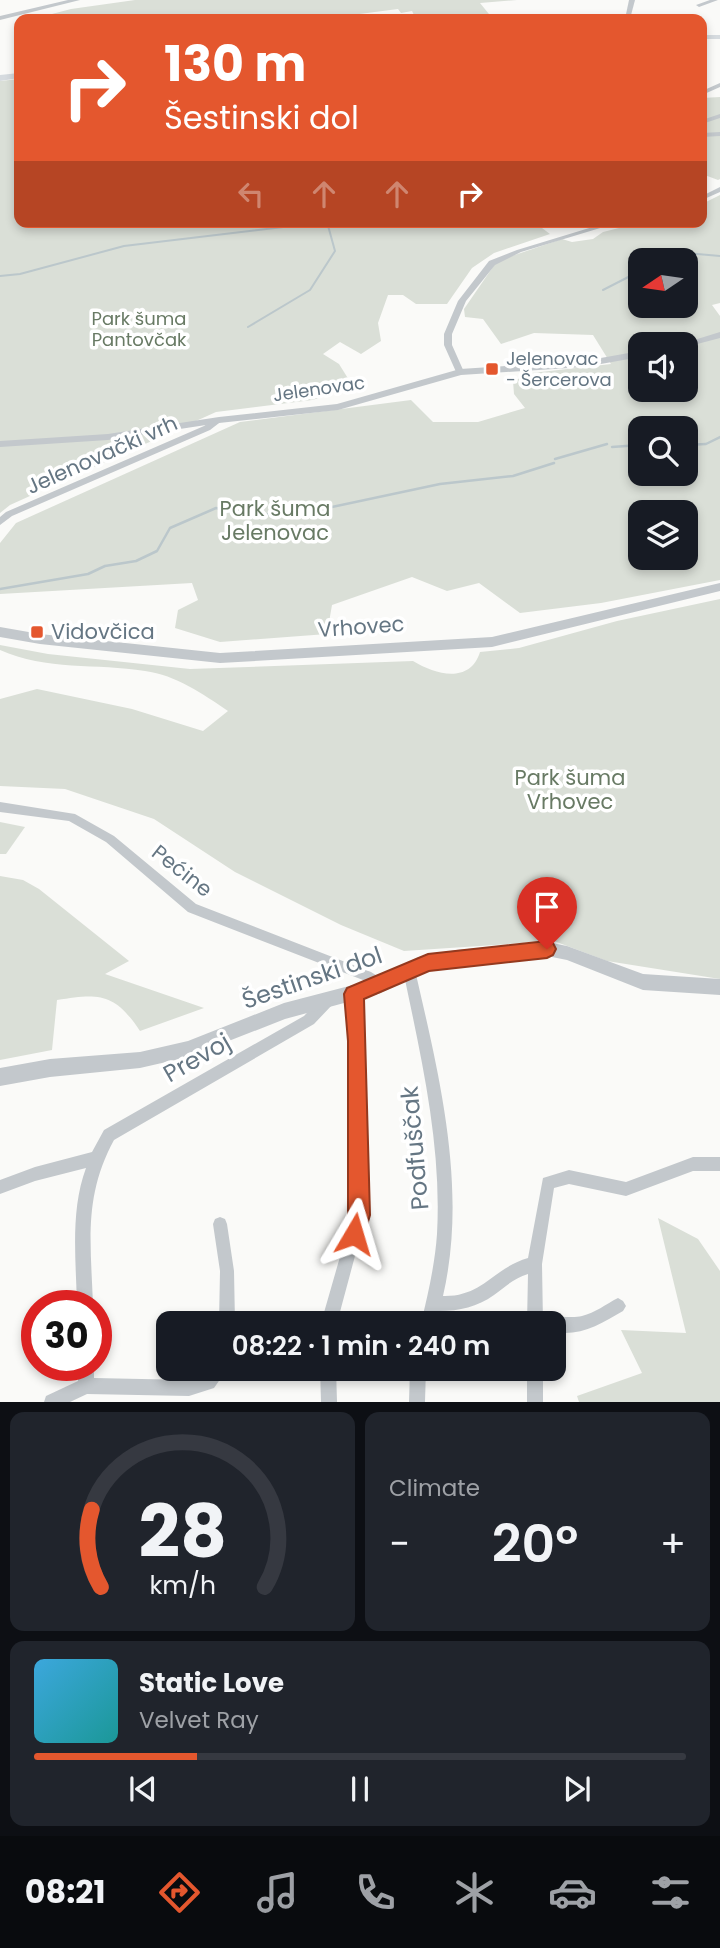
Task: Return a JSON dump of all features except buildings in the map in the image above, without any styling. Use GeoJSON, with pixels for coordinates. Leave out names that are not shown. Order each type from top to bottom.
{"type":"FeatureCollection","features":[{"type":"Feature","properties":{"kind":"street"},"geometry":{"type":"LineString","coordinates":[[17,14],[77,0]]}},
{"type":"Feature","properties":{"kind":"street"},"geometry":{"type":"LineString","coordinates":[[699,5],[715,0]]}},
{"type":"Feature","properties":{"kind":"street"},"geometry":{"type":"LineString","coordinates":[[460,372],[449,345],[448,334],[462,301],[492,263],[519,251],[597,228]]}},
{"type":"Feature","properties":{"kind":"street"},"geometry":{"type":"LineString","coordinates":[[698,341],[720,335]]}},
{"type":"Feature","properties":{"kind":"street","name":"Jelenovac"},"geometry":{"type":"LineString","coordinates":[[0,444],[108,437],[219,419],[338,407],[460,372],[584,364],[628,356]]}},
{"type":"Feature","properties":{"kind":"street","name":"Jelenovački vrh"},"geometry":{"type":"LineString","coordinates":[[0,522],[9,514],[207,428],[219,419]]}},
{"type":"Feature","properties":{"kind":"street","name":"Vrhovec"},"geometry":{"type":"LineString","coordinates":[[0,632],[40,639],[220,658],[383,646],[468,645],[492,642],[720,587]]}},
{"type":"Feature","properties":{"kind":"street","name":"Pećine"},"geometry":{"type":"LineString","coordinates":[[0,807],[71,817],[110,839],[192,908],[367,976],[381,985]]}},
{"type":"Feature","properties":{"kind":"street","name":"Šestinski dol"},"geometry":{"type":"LineString","coordinates":[[0,1077],[50,1068],[140,1060],[188,1049],[284,1011],[381,985],[409,970],[440,960],[547,949],[567,953],[643,982],[720,987]]}},
{"type":"Feature","properties":{"kind":"street","name":"Podfuščak"},"geometry":{"type":"LineString","coordinates":[[409,970],[437,1099],[445,1242],[433,1311]]}},
{"type":"Feature","properties":{"kind":"street"},"geometry":{"type":"LineString","coordinates":[[332,1311],[359,1215],[358,1041],[354,994]]}},
{"type":"Feature","properties":{"kind":"street","name":"Prevoj"},"geometry":{"type":"LineString","coordinates":[[85,1290],[84,1198],[94,1158],[110,1135],[309,1020],[328,1000]]}},
{"type":"Feature","properties":{"kind":"street"},"geometry":{"type":"LineString","coordinates":[[0,1187],[35,1174],[94,1158]]}},
{"type":"Feature","properties":{"kind":"street"},"geometry":{"type":"LineString","coordinates":[[542,1311],[536,1264],[545,1188],[548,1183],[569,1177],[626,1189],[693,1164],[720,1164]]}},
{"type":"Feature","properties":{"kind":"street"},"geometry":{"type":"LineString","coordinates":[[220,1224],[228,1283],[227,1311]]}},
{"type":"Feature","properties":{"kind":"street"},"geometry":{"type":"LineString","coordinates":[[435,1303],[453,1306],[478,1299],[517,1269],[536,1264]]}},
{"type":"Feature","properties":{"kind":"street"},"geometry":{"type":"LineString","coordinates":[[566,1328],[580,1326],[618,1306]]}},
{"type":"Feature","properties":{"kind":"street"},"geometry":{"type":"LineString","coordinates":[[86,1381],[86,1386]]}},
{"type":"Feature","properties":{"kind":"street"},"geometry":{"type":"LineString","coordinates":[[52,1402],[86,1386],[189,1388],[209,1381]]}},
{"type":"Feature","properties":{"kind":"street"},"geometry":{"type":"LineString","coordinates":[[328,1381],[329,1402]]}},
{"type":"Feature","properties":{"kind":"street"},"geometry":{"type":"LineString","coordinates":[[417,1402],[418,1381]]}},
{"type":"Feature","properties":{"kind":"street"},"geometry":{"type":"LineString","coordinates":[[535,1381],[535,1402]]}},
{"type":"Feature","properties":{"kind":"green space"},"geometry":{"type":"Polygon","coordinates":[[[135,0],[517,0],[480,3],[489,14],[414,14],[412,11],[401,13],[398,9],[359,14],[52,14],[135,0]]]}},
{"type":"Feature","properties":{"kind":"green space","name":"Park šuma Pantovčak"},"geometry":{"type":"Polygon","coordinates":[[[14,80],[14,228],[542,228],[550,234],[494,253],[472,268],[447,304],[416,304],[403,295],[388,295],[378,323],[381,341],[361,354],[340,342],[323,354],[339,364],[354,388],[312,400],[216,412],[10,505],[0,513],[0,81],[14,80]]]}},
{"type":"Feature","properties":{"kind":"green space"},"geometry":{"type":"Polygon","coordinates":[[[720,97],[718,180],[707,176],[707,98],[720,97]]]}},
{"type":"Feature","properties":{"kind":"green space","name":"Park šuma Jelenovac"},"geometry":{"type":"Polygon","coordinates":[[[720,195],[720,303],[712,305],[720,316],[720,580],[601,603],[520,613],[479,583],[447,591],[412,577],[332,605],[327,634],[220,642],[175,628],[178,610],[198,600],[192,583],[0,594],[0,543],[16,523],[240,422],[411,400],[433,422],[478,422],[525,408],[514,394],[513,381],[532,373],[611,364],[593,335],[534,333],[501,344],[483,319],[465,317],[464,309],[497,261],[562,239],[572,242],[593,239],[603,232],[619,228],[707,228],[707,202],[720,195]]]}},
{"type":"Feature","properties":{"kind":"green space","name":"Park šuma Vrhovec"},"geometry":{"type":"Polygon","coordinates":[[[720,599],[720,979],[607,961],[554,941],[404,951],[341,925],[235,872],[154,819],[65,789],[0,786],[0,699],[37,689],[132,709],[203,731],[228,711],[189,686],[156,673],[35,661],[0,650],[0,645],[48,654],[190,669],[413,661],[432,670],[451,674],[469,669],[480,652],[519,648],[617,621],[720,599]]]}},
{"type":"Feature","properties":{"kind":"green space"},"geometry":{"type":"Polygon","coordinates":[[[0,822],[25,827],[6,854],[0,854],[0,822]]]}},
{"type":"Feature","properties":{"kind":"green space"},"geometry":{"type":"Polygon","coordinates":[[[0,876],[23,880],[39,889],[129,961],[105,974],[204,1008],[140,1031],[122,1009],[105,999],[84,997],[57,1000],[52,1050],[0,1060],[0,876]]]}},
{"type":"Feature","properties":{"kind":"green space"},"geometry":{"type":"Polygon","coordinates":[[[658,1218],[698,1239],[720,1271],[720,1402],[579,1402],[577,1396],[642,1373],[621,1330],[686,1333],[658,1218]]]}},
{"type":"Feature","properties":{"kind":"waterway"},"geometry":{"type":"LineString","coordinates":[[0,276],[20,274],[124,246],[275,228]]}},
{"type":"Feature","properties":{"kind":"waterway"},"geometry":{"type":"LineString","coordinates":[[248,327],[310,290],[335,251],[329,228]]}},
{"type":"Feature","properties":{"kind":"waterway"},"geometry":{"type":"LineString","coordinates":[[698,254],[720,256]]}},
{"type":"Feature","properties":{"kind":"waterway"},"geometry":{"type":"LineString","coordinates":[[603,290],[628,277]]}},
{"type":"Feature","properties":{"kind":"waterway"},"geometry":{"type":"LineString","coordinates":[[698,444],[706,444],[720,437]]}},
{"type":"Feature","properties":{"kind":"waterway"},"geometry":{"type":"LineString","coordinates":[[555,459],[607,444]]}},
{"type":"Feature","properties":{"kind":"waterway"},"geometry":{"type":"LineString","coordinates":[[612,447],[628,446]]}},
{"type":"Feature","properties":{"kind":"waterway"},"geometry":{"type":"LineString","coordinates":[[0,589],[88,574],[105,566],[136,561],[157,551],[170,528],[216,508],[242,515],[299,514],[440,484],[513,476],[554,463]]}},
{"type":"Feature","properties":{"kind":"place","name":"Jelenovac - Šercerova"},"geometry":{"type":"Point","coordinates":[492,369]}},
{"type":"Feature","properties":{"kind":"place","name":"Vidovčica"},"geometry":{"type":"Point","coordinates":[37,632]}},
{"type":"Feature","properties":{"kind":"route"},"geometry":{"type":"LineString","coordinates":[[354,1234],[359,1215],[358,1041],[354,994],[381,985],[418,965],[456,958],[547,949]]}}]}
